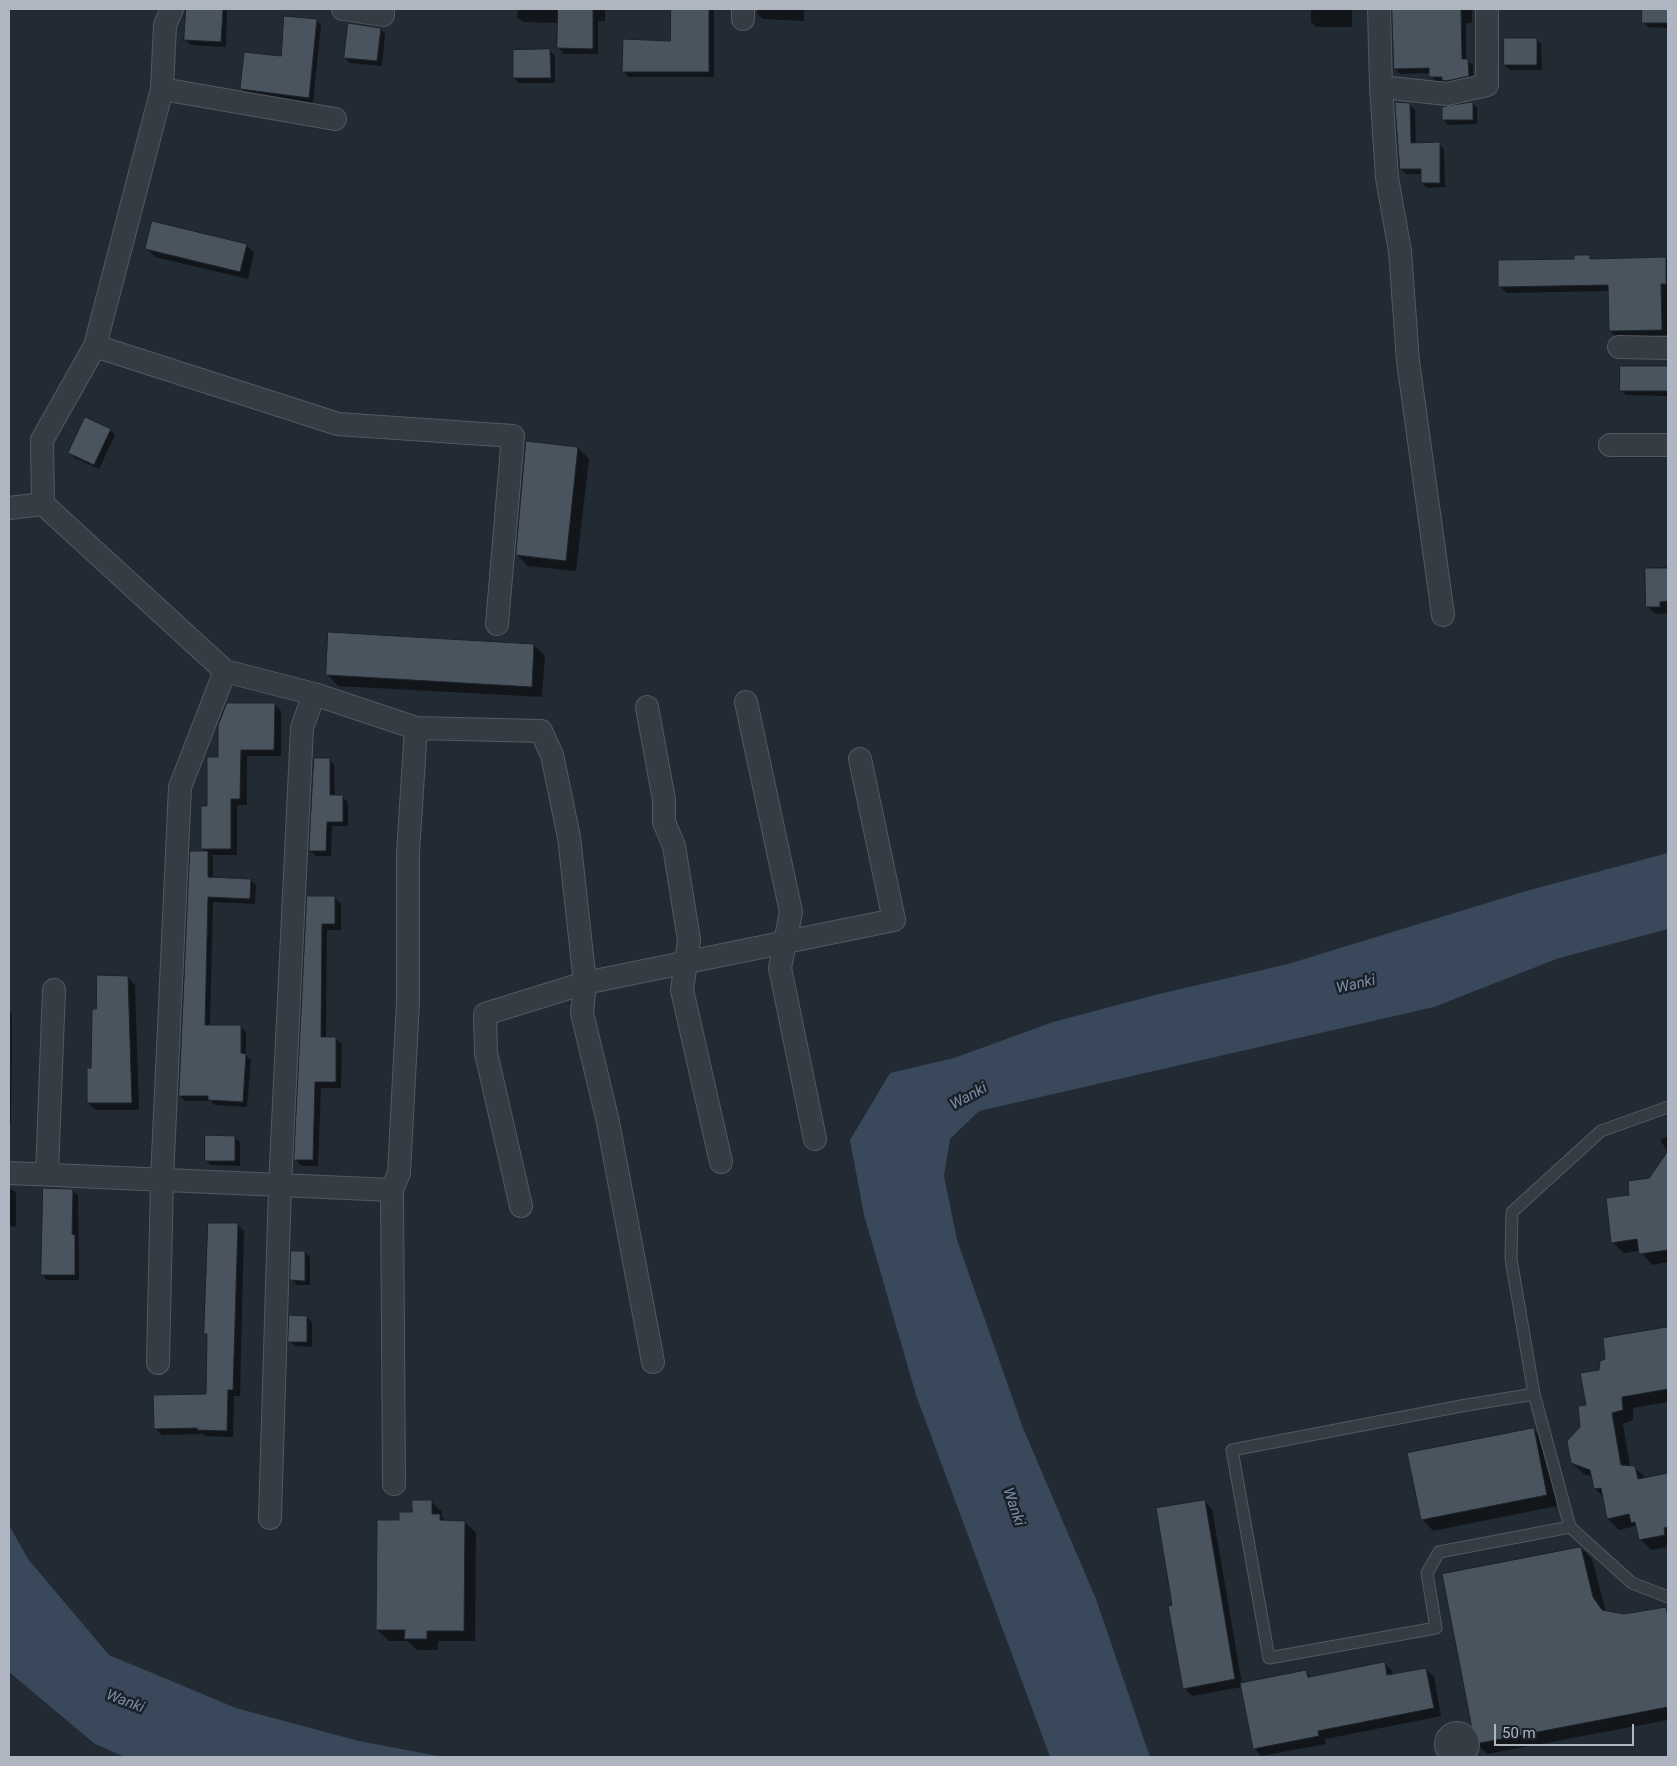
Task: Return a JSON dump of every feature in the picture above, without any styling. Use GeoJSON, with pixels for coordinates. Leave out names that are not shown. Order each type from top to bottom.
{"type":"FeatureCollection","features":[{"type":"Feature","properties":{"kind":"street"},"geometry":{"type":"LineString","coordinates":[[172,9],[165,25],[162,89],[95,346],[42,440],[44,504],[225,671],[314,694],[416,728],[541,731],[552,755],[569,837],[585,983],[582,1013],[608,1122],[653,1362]]}},
{"type":"Feature","properties":{"kind":"street"},"geometry":{"type":"LineString","coordinates":[[343,9],[383,15],[383,9]]}},
{"type":"Feature","properties":{"kind":"street"},"geometry":{"type":"LineString","coordinates":[[1379,9],[1381,88],[1387,178],[1400,251],[1408,361],[1443,616]]}},
{"type":"Feature","properties":{"kind":"street"},"geometry":{"type":"LineString","coordinates":[[1381,88],[1447,94],[1487,85],[1487,9]]}},
{"type":"Feature","properties":{"kind":"street"},"geometry":{"type":"LineString","coordinates":[[162,89],[334,119]]}},
{"type":"Feature","properties":{"kind":"street"},"geometry":{"type":"LineString","coordinates":[[95,346],[338,424],[513,436],[497,624]]}},
{"type":"Feature","properties":{"kind":"street"},"geometry":{"type":"LineString","coordinates":[[1619,347],[1668,348]]}},
{"type":"Feature","properties":{"kind":"street"},"geometry":{"type":"LineString","coordinates":[[1610,445],[1668,445]]}},
{"type":"Feature","properties":{"kind":"street"},"geometry":{"type":"LineString","coordinates":[[10,510],[44,504]]}},
{"type":"Feature","properties":{"kind":"street"},"geometry":{"type":"LineString","coordinates":[[158,1363],[162,1179],[180,787],[225,671]]}},
{"type":"Feature","properties":{"kind":"street"},"geometry":{"type":"LineString","coordinates":[[270,1518],[280,1186],[302,728],[314,694]]}},
{"type":"Feature","properties":{"kind":"street"},"geometry":{"type":"LineString","coordinates":[[746,702],[791,912],[780,968],[815,1139]]}},
{"type":"Feature","properties":{"kind":"street"},"geometry":{"type":"LineString","coordinates":[[648,706],[664,800],[664,822],[674,846],[690,940],[682,990],[721,1162]]}},
{"type":"Feature","properties":{"kind":"street"},"geometry":{"type":"LineString","coordinates":[[394,1484],[392,1190],[399,1173],[408,1002],[408,853],[416,728]]}},
{"type":"Feature","properties":{"kind":"street"},"geometry":{"type":"LineString","coordinates":[[521,1206],[486,1053],[485,1014],[585,983],[894,920],[860,760]]}},
{"type":"Feature","properties":{"kind":"street"},"geometry":{"type":"LineString","coordinates":[[47,1173],[54,990]]}},
{"type":"Feature","properties":{"kind":"street"},"geometry":{"type":"LineString","coordinates":[[9,1173],[47,1173],[280,1186],[392,1190]]}},
{"type":"Feature","properties":{"kind":"lane"},"geometry":{"type":"LineString","coordinates":[[1668,1107],[1601,1131],[1512,1212],[1511,1259],[1534,1394],[1570,1527],[1632,1583],[1668,1597]]}},
{"type":"Feature","properties":{"kind":"lane"},"geometry":{"type":"LineString","coordinates":[[1534,1394],[1460,1406],[1232,1450],[1269,1658],[1436,1628],[1427,1573],[1439,1552],[1570,1527]]}},
{"type":"Feature","properties":{"kind":"water","name":"Wanki"},"geometry":{"type":"Polygon","coordinates":[[[1668,853],[1668,929],[1559,958],[1434,1007],[979,1111],[950,1139],[944,1176],[957,1240],[1023,1428],[1096,1599],[1150,1757],[1050,1757],[916,1395],[864,1215],[850,1140],[890,1073],[954,1058],[1053,1022],[1159,994],[1288,964],[1526,891],[1668,853]]]}},
{"type":"Feature","properties":{"kind":"water","name":"Wanki"},"geometry":{"type":"Polygon","coordinates":[[[9,1525],[28,1559],[109,1655],[236,1708],[359,1741],[443,1757],[125,1757],[95,1744],[9,1672],[9,1525]]]}},
{"type":"Feature","properties":{"kind":"building"},"geometry":{"type":"Polygon","coordinates":[[[186,9],[223,9],[221,42],[184,40],[186,9]]]}},
{"type":"Feature","properties":{"kind":"building"},"geometry":{"type":"Polygon","coordinates":[[[558,9],[593,9],[593,49],[557,48],[558,9]]]}},
{"type":"Feature","properties":{"kind":"building"},"geometry":{"type":"Polygon","coordinates":[[[671,9],[709,9],[709,72],[622,72],[623,39],[670,41],[671,9]]]}},
{"type":"Feature","properties":{"kind":"building"},"geometry":{"type":"Polygon","coordinates":[[[1392,9],[1461,9],[1462,59],[1468,59],[1469,76],[1446,81],[1442,80],[1442,77],[1429,77],[1429,68],[1394,69],[1392,9]]]}},
{"type":"Feature","properties":{"kind":"building"},"geometry":{"type":"Polygon","coordinates":[[[1642,9],[1668,9],[1668,23],[1642,23],[1642,9]]]}},
{"type":"Feature","properties":{"kind":"building"},"geometry":{"type":"Polygon","coordinates":[[[284,16],[317,19],[309,98],[240,89],[244,52],[281,56],[284,16]]]}},
{"type":"Feature","properties":{"kind":"building"},"geometry":{"type":"Polygon","coordinates":[[[348,23],[381,28],[377,61],[344,58],[348,23]]]}},
{"type":"Feature","properties":{"kind":"building"},"geometry":{"type":"Polygon","coordinates":[[[1504,38],[1537,38],[1537,65],[1504,65],[1504,38]]]}},
{"type":"Feature","properties":{"kind":"building"},"geometry":{"type":"Polygon","coordinates":[[[550,49],[551,78],[513,78],[513,50],[550,49]]]}},
{"type":"Feature","properties":{"kind":"building"},"geometry":{"type":"Polygon","coordinates":[[[1395,102],[1410,103],[1411,143],[1440,142],[1440,183],[1421,183],[1421,169],[1400,169],[1395,102]]]}},
{"type":"Feature","properties":{"kind":"building"},"geometry":{"type":"Polygon","coordinates":[[[1473,102],[1473,120],[1442,120],[1442,107],[1473,102]]]}},
{"type":"Feature","properties":{"kind":"building"},"geometry":{"type":"Polygon","coordinates":[[[152,221],[247,244],[240,272],[145,249],[152,221]]]}},
{"type":"Feature","properties":{"kind":"building"},"geometry":{"type":"Polygon","coordinates":[[[1574,255],[1590,255],[1590,259],[1666,257],[1666,284],[1661,284],[1662,330],[1609,331],[1608,285],[1498,287],[1498,260],[1574,259],[1574,255]]]}},
{"type":"Feature","properties":{"kind":"building"},"geometry":{"type":"Polygon","coordinates":[[[1620,366],[1668,366],[1668,391],[1620,391],[1620,366]]]}},
{"type":"Feature","properties":{"kind":"building"},"geometry":{"type":"Polygon","coordinates":[[[85,417],[111,429],[94,465],[68,453],[85,417]]]}},
{"type":"Feature","properties":{"kind":"building"},"geometry":{"type":"Polygon","coordinates":[[[526,441],[578,447],[566,561],[516,555],[526,441]]]}},
{"type":"Feature","properties":{"kind":"building"},"geometry":{"type":"Polygon","coordinates":[[[1645,568],[1668,568],[1668,601],[1660,602],[1660,607],[1646,607],[1645,568]]]}},
{"type":"Feature","properties":{"kind":"building"},"geometry":{"type":"Polygon","coordinates":[[[328,632],[534,644],[532,687],[326,675],[328,632]]]}},
{"type":"Feature","properties":{"kind":"building"},"geometry":{"type":"Polygon","coordinates":[[[227,703],[275,703],[274,750],[241,750],[240,799],[231,799],[231,849],[201,849],[201,806],[207,806],[207,757],[218,757],[218,726],[227,703]]]}},
{"type":"Feature","properties":{"kind":"building"},"geometry":{"type":"Polygon","coordinates":[[[314,758],[330,758],[330,795],[343,795],[343,822],[327,822],[326,851],[309,851],[314,758]]]}},
{"type":"Feature","properties":{"kind":"building"},"geometry":{"type":"Polygon","coordinates":[[[190,851],[208,851],[208,877],[251,879],[250,899],[208,897],[205,1025],[241,1025],[241,1053],[246,1054],[243,1102],[208,1100],[208,1096],[179,1096],[190,851]]]}},
{"type":"Feature","properties":{"kind":"building"},"geometry":{"type":"Polygon","coordinates":[[[307,896],[335,896],[335,924],[322,924],[321,1037],[336,1037],[336,1082],[315,1082],[313,1160],[294,1160],[307,896]]]}},
{"type":"Feature","properties":{"kind":"building"},"geometry":{"type":"Polygon","coordinates":[[[97,975],[128,976],[132,1103],[87,1103],[87,1068],[91,1068],[92,1009],[96,1009],[97,975]]]}},
{"type":"Feature","properties":{"kind":"building"},"geometry":{"type":"Polygon","coordinates":[[[205,1135],[235,1136],[235,1161],[205,1161],[205,1135]]]}},
{"type":"Feature","properties":{"kind":"building"},"geometry":{"type":"Polygon","coordinates":[[[1668,1151],[1668,1250],[1639,1254],[1637,1239],[1611,1243],[1606,1198],[1629,1195],[1628,1181],[1649,1178],[1668,1151]]]}},
{"type":"Feature","properties":{"kind":"building"},"geometry":{"type":"Polygon","coordinates":[[[43,1188],[73,1189],[72,1234],[75,1235],[75,1275],[41,1275],[43,1188]]]}},
{"type":"Feature","properties":{"kind":"building"},"geometry":{"type":"Polygon","coordinates":[[[208,1223],[238,1223],[233,1390],[228,1390],[227,1431],[197,1430],[197,1428],[154,1429],[153,1395],[206,1394],[207,1334],[204,1334],[208,1223]]]}},
{"type":"Feature","properties":{"kind":"building"},"geometry":{"type":"Polygon","coordinates":[[[291,1251],[305,1251],[305,1281],[290,1280],[291,1251]]]}},
{"type":"Feature","properties":{"kind":"building"},"geometry":{"type":"Polygon","coordinates":[[[289,1315],[307,1316],[307,1342],[288,1342],[289,1315]]]}},
{"type":"Feature","properties":{"kind":"building"},"geometry":{"type":"Polygon","coordinates":[[[1668,1327],[1668,1389],[1622,1397],[1623,1410],[1612,1413],[1621,1465],[1635,1466],[1638,1479],[1668,1473],[1668,1527],[1664,1528],[1665,1535],[1639,1540],[1635,1522],[1631,1523],[1629,1514],[1607,1519],[1601,1488],[1594,1489],[1590,1470],[1571,1463],[1567,1441],[1580,1427],[1578,1406],[1586,1405],[1580,1373],[1599,1370],[1600,1361],[1605,1359],[1603,1338],[1668,1327]]]}},
{"type":"Feature","properties":{"kind":"building"},"geometry":{"type":"Polygon","coordinates":[[[1534,1428],[1547,1495],[1421,1520],[1407,1453],[1534,1428]]]}},
{"type":"Feature","properties":{"kind":"building"},"geometry":{"type":"Polygon","coordinates":[[[412,1500],[432,1500],[432,1514],[440,1514],[440,1520],[465,1521],[464,1631],[427,1631],[427,1639],[404,1639],[405,1630],[376,1630],[377,1520],[399,1520],[399,1512],[412,1512],[412,1500]]]}},
{"type":"Feature","properties":{"kind":"building"},"geometry":{"type":"Polygon","coordinates":[[[1205,1500],[1235,1679],[1183,1689],[1168,1606],[1172,1605],[1156,1508],[1205,1500]]]}},
{"type":"Feature","properties":{"kind":"building"},"geometry":{"type":"Polygon","coordinates":[[[1581,1547],[1593,1597],[1602,1610],[1624,1614],[1666,1607],[1668,1618],[1668,1707],[1475,1744],[1442,1574],[1581,1547]]]}},
{"type":"Feature","properties":{"kind":"building"},"geometry":{"type":"Polygon","coordinates":[[[1385,1662],[1387,1675],[1426,1668],[1434,1708],[1318,1731],[1319,1736],[1253,1749],[1240,1683],[1306,1670],[1308,1677],[1385,1662]]]}}]}
